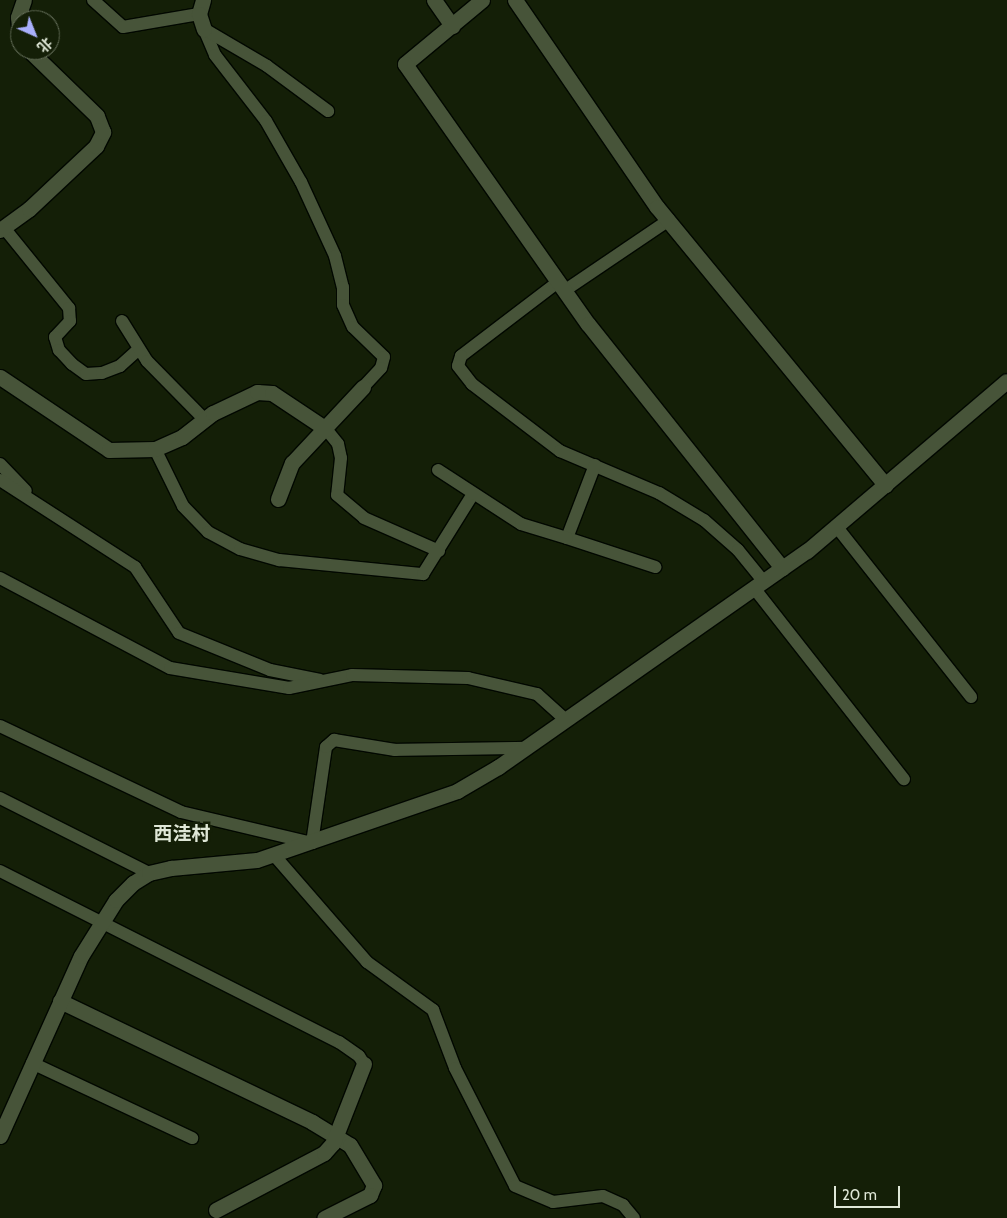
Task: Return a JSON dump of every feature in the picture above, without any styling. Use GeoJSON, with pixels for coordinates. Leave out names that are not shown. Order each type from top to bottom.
{"type":"FeatureCollection","features":[{"type":"Feature","properties":{"kind":"street"},"geometry":{"type":"LineString","coordinates":[[434,0],[452,26]]}},
{"type":"Feature","properties":{"kind":"street"},"geometry":{"type":"LineString","coordinates":[[482,0],[404,64],[561,286],[782,568]]}},
{"type":"Feature","properties":{"kind":"street"},"geometry":{"type":"LineString","coordinates":[[515,0],[669,220],[885,485]]}},
{"type":"Feature","properties":{"kind":"street"},"geometry":{"type":"LineString","coordinates":[[201,7],[204,29]]}},
{"type":"Feature","properties":{"kind":"street"},"geometry":{"type":"LineString","coordinates":[[2,229],[96,146],[103,132],[97,116],[39,60]]}},
{"type":"Feature","properties":{"kind":"street"},"geometry":{"type":"LineString","coordinates":[[0,377],[109,450],[155,449],[182,436],[204,419],[257,392],[272,393],[326,429]]}},
{"type":"Feature","properties":{"kind":"street"},"geometry":{"type":"LineString","coordinates":[[0,1136],[60,1001],[101,922],[116,900],[149,873],[227,865],[274,854],[312,843],[457,791],[525,748],[782,568],[836,526],[1007,381]]}},
{"type":"Feature","properties":{"kind":"street"},"geometry":{"type":"LineString","coordinates":[[278,499],[292,463],[326,429],[363,387]]}},
{"type":"Feature","properties":{"kind":"street"},"geometry":{"type":"LineString","coordinates":[[60,1001],[336,1135],[358,1154],[374,1185],[365,1199],[324,1218]]}},
{"type":"Feature","properties":{"kind":"street"},"geometry":{"type":"LineString","coordinates":[[216,1210],[313,1161],[324,1153],[336,1135],[364,1064]]}},
{"type":"Feature","properties":{"kind":"lane"},"geometry":{"type":"LineString","coordinates":[[93,0],[123,26],[201,7]]}},
{"type":"Feature","properties":{"kind":"lane"},"geometry":{"type":"LineString","coordinates":[[204,29],[267,66],[328,111]]}},
{"type":"Feature","properties":{"kind":"lane"},"geometry":{"type":"LineString","coordinates":[[204,29],[215,54],[266,121],[301,182],[335,256],[343,287],[342,305],[353,327],[384,357],[381,368],[363,387]]}},
{"type":"Feature","properties":{"kind":"lane"},"geometry":{"type":"LineString","coordinates":[[669,220],[561,286],[461,356],[458,366],[472,384],[560,451],[659,493],[704,520],[738,550],[759,585],[904,779]]}},
{"type":"Feature","properties":{"kind":"lane"},"geometry":{"type":"LineString","coordinates":[[2,229],[69,308],[70,321],[55,337],[58,350],[72,364],[86,374],[102,374],[120,366],[139,349]]}},
{"type":"Feature","properties":{"kind":"lane"},"geometry":{"type":"LineString","coordinates":[[122,321],[134,336],[139,349],[204,419]]}},
{"type":"Feature","properties":{"kind":"lane"},"geometry":{"type":"LineString","coordinates":[[326,429],[338,444],[341,458],[337,495],[364,518],[439,551]]}},
{"type":"Feature","properties":{"kind":"lane"},"geometry":{"type":"LineString","coordinates":[[155,449],[183,506],[208,532],[240,550],[278,560],[424,574],[473,494]]}},
{"type":"Feature","properties":{"kind":"lane"},"geometry":{"type":"LineString","coordinates":[[0,464],[36,501]]}},
{"type":"Feature","properties":{"kind":"lane"},"geometry":{"type":"LineString","coordinates":[[567,538],[595,465]]}},
{"type":"Feature","properties":{"kind":"lane"},"geometry":{"type":"LineString","coordinates":[[438,470],[521,524],[655,567]]}},
{"type":"Feature","properties":{"kind":"lane"},"geometry":{"type":"LineString","coordinates":[[0,480],[36,501],[135,567],[179,633],[270,670],[322,680]]}},
{"type":"Feature","properties":{"kind":"lane"},"geometry":{"type":"LineString","coordinates":[[836,526],[971,697]]}},
{"type":"Feature","properties":{"kind":"lane"},"geometry":{"type":"LineString","coordinates":[[0,578],[170,668],[289,688],[322,680],[370,675],[468,678],[537,694],[565,719]]}},
{"type":"Feature","properties":{"kind":"lane"},"geometry":{"type":"LineString","coordinates":[[0,726],[181,812],[312,843],[326,747],[334,740],[395,750],[525,748]]}},
{"type":"Feature","properties":{"kind":"lane"},"geometry":{"type":"LineString","coordinates":[[0,798],[149,873]]}},
{"type":"Feature","properties":{"kind":"lane"},"geometry":{"type":"LineString","coordinates":[[274,854],[367,962],[433,1010],[455,1068],[515,1186],[553,1202],[603,1196],[623,1205],[634,1218]]}},
{"type":"Feature","properties":{"kind":"lane"},"geometry":{"type":"LineString","coordinates":[[0,871],[340,1042],[359,1056],[364,1064]]}},
{"type":"Feature","properties":{"kind":"lane"},"geometry":{"type":"LineString","coordinates":[[32,1062],[192,1138]]}},
{"type":"Feature","properties":{"kind":"district","name":"西洼村"},"geometry":{"type":"Point","coordinates":[182,834]}}]}
